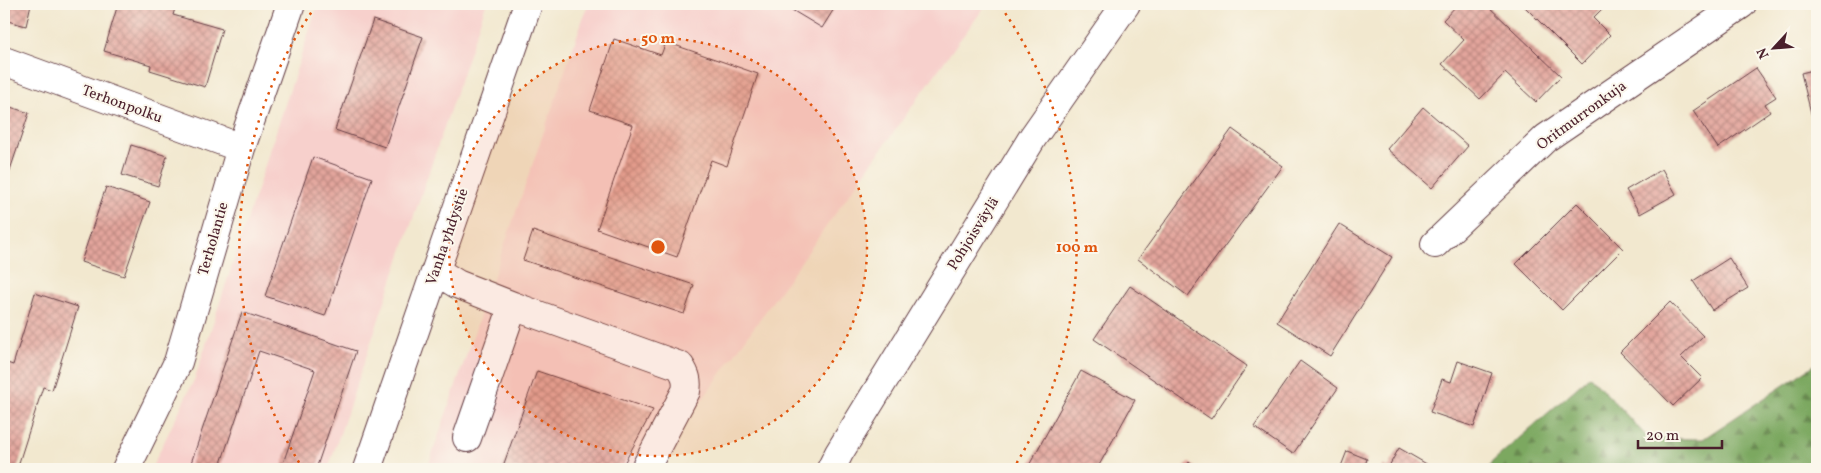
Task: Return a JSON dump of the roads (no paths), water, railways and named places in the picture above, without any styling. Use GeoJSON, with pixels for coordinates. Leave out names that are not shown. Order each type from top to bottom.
{"type":"FeatureCollection","features":[{"type":"Feature","properties":{"kind":"street","name":"Terholantie"},"geometry":{"type":"LineString","coordinates":[[126,469],[178,362],[241,148],[291,4]]}},
{"type":"Feature","properties":{"kind":"street","name":"Vanha yhdystie"},"geometry":{"type":"LineString","coordinates":[[367,469],[528,4]]}},
{"type":"Feature","properties":{"kind":"street","name":"Pohjoisväylä"},"geometry":{"type":"LineString","coordinates":[[831,469],[1033,137],[1126,4]]}},
{"type":"Feature","properties":{"kind":"street","name":"Oritmurronkuja"},"geometry":{"type":"LineString","coordinates":[[1435,244],[1546,138],[1742,4]]}},
{"type":"Feature","properties":{"kind":"street","name":"Terhonpolku"},"geometry":{"type":"LineString","coordinates":[[4,61],[241,148]]}},
{"type":"Feature","properties":{"kind":"street"},"geometry":{"type":"LineString","coordinates":[[436,270],[457,284],[680,366],[686,374],[688,383],[686,391],[645,469]]}},
{"type":"Feature","properties":{"kind":"street"},"geometry":{"type":"LineString","coordinates":[[467,438],[513,306]]}}]}
